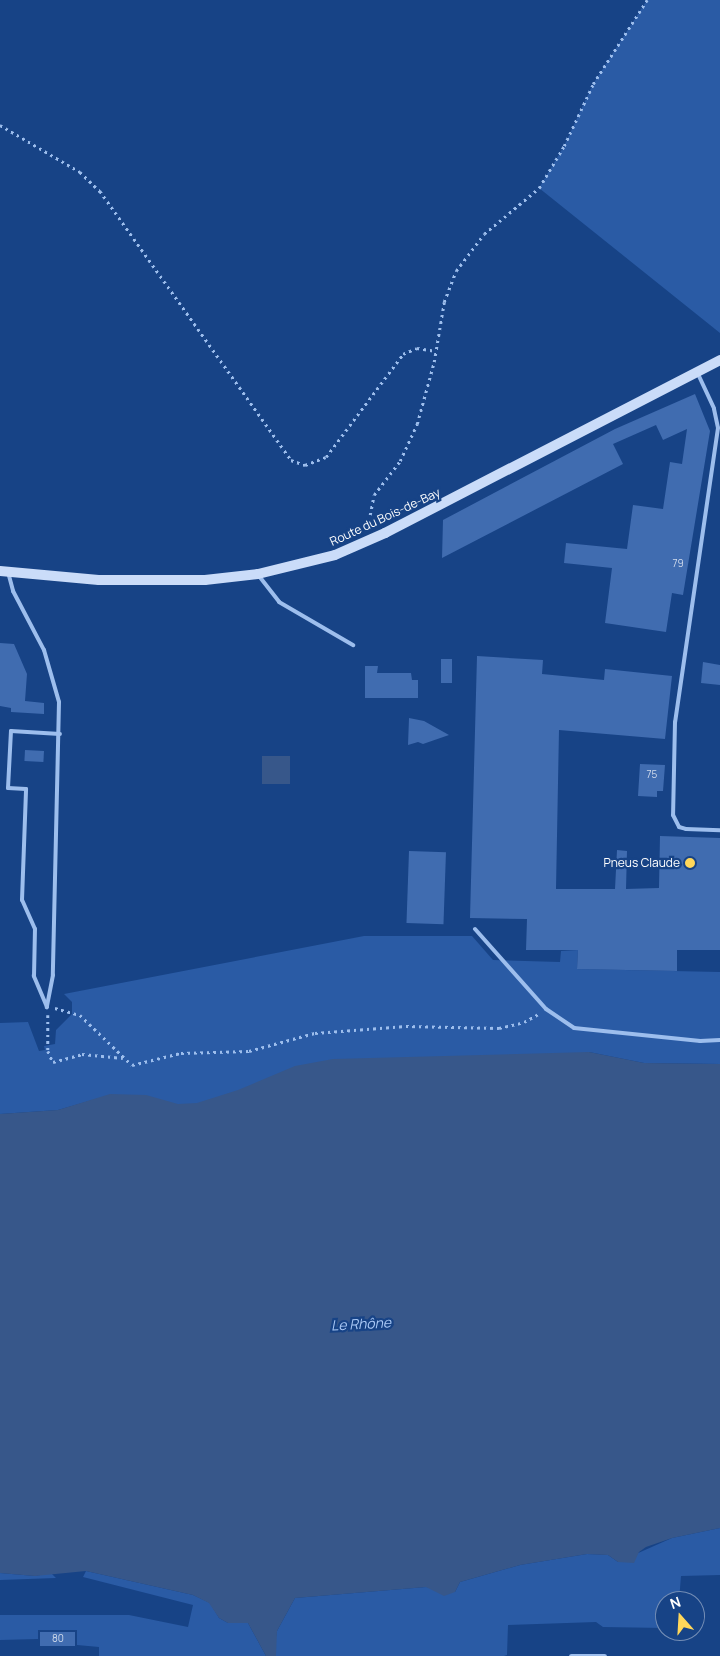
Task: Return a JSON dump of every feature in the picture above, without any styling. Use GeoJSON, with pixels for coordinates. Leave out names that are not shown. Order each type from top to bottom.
{"type":"FeatureCollection","features":[{"type":"Feature","properties":{"kind":"main road","name":"Route du Bois-de-Bay"},"geometry":{"type":"LineString","coordinates":[[4,572],[166,582],[258,574],[335,555],[377,537],[720,360]]}},
{"type":"Feature","properties":{"kind":"street"},"geometry":{"type":"LineString","coordinates":[[571,1656],[604,1656]]}},
{"type":"Feature","properties":{"kind":"lane"},"geometry":{"type":"LineString","coordinates":[[698,372],[714,409],[718,428],[675,722],[673,815],[679,826],[686,830],[720,830]]}},
{"type":"Feature","properties":{"kind":"lane"},"geometry":{"type":"LineString","coordinates":[[4,572],[44,650],[58,702],[60,734],[53,975],[48,1007]]}},
{"type":"Feature","properties":{"kind":"lane"},"geometry":{"type":"LineString","coordinates":[[258,574],[279,602],[353,645]]}},
{"type":"Feature","properties":{"kind":"lane"},"geometry":{"type":"LineString","coordinates":[[48,1007],[34,976],[36,929],[22,900],[26,789],[8,788],[11,731],[60,734]]}},
{"type":"Feature","properties":{"kind":"lane"},"geometry":{"type":"LineString","coordinates":[[475,928],[546,1009],[561,1022],[587,1031],[700,1041],[720,1040]]}},
{"type":"Feature","properties":{"kind":"path"},"geometry":{"type":"LineString","coordinates":[[377,537],[370,508],[374,495],[400,461],[417,424],[435,351],[444,302],[464,258],[484,234],[539,188],[564,146],[593,84],[647,0]]}},
{"type":"Feature","properties":{"kind":"path"},"geometry":{"type":"LineString","coordinates":[[0,124],[80,172],[100,191],[291,460],[305,465],[326,457],[403,354],[417,348],[435,351]]}},
{"type":"Feature","properties":{"kind":"path"},"geometry":{"type":"LineString","coordinates":[[123,1058],[82,1054],[55,1062],[50,1060],[48,1007],[80,1014],[132,1065],[182,1053],[249,1051],[315,1033],[367,1028],[499,1028],[524,1022],[546,1009]]}},
{"type":"Feature","properties":{"kind":"shaded area"},"geometry":{"type":"Polygon","coordinates":[[[647,0],[720,0],[720,333],[539,188],[564,146],[593,84],[647,0]]]}},
{"type":"Feature","properties":{"kind":"shaded area"},"geometry":{"type":"Polygon","coordinates":[[[364,936],[472,936],[493,960],[560,962],[561,951],[578,950],[577,969],[720,972],[720,1064],[644,1063],[589,1052],[263,1140],[110,1095],[58,1110],[0,1114],[0,1023],[28,1022],[39,1051],[45,1050],[44,1046],[55,1044],[56,1030],[72,1014],[72,1002],[64,994],[364,936]]]}},
{"type":"Feature","properties":{"kind":"shaded area"},"geometry":{"type":"Polygon","coordinates":[[[720,1528],[720,1575],[681,1576],[680,1591],[655,1591],[655,1628],[603,1627],[596,1622],[508,1625],[507,1655],[504,1656],[276,1656],[274,1649],[277,1631],[295,1598],[426,1587],[455,1592],[460,1582],[520,1565],[587,1554],[608,1555],[618,1562],[672,1538],[720,1528]]]}},
{"type":"Feature","properties":{"kind":"shaded area"},"geometry":{"type":"Polygon","coordinates":[[[86,1571],[193,1595],[210,1603],[219,1618],[228,1623],[248,1623],[266,1656],[99,1656],[99,1647],[77,1645],[77,1630],[38,1630],[38,1639],[0,1640],[0,1615],[129,1615],[188,1627],[193,1605],[83,1577],[86,1571]]]}},
{"type":"Feature","properties":{"kind":"shaded area"},"geometry":{"type":"Polygon","coordinates":[[[0,1573],[35,1576],[51,1573],[56,1578],[0,1580],[0,1573]]]}},
{"type":"Feature","properties":{"kind":"water"},"geometry":{"type":"Polygon","coordinates":[[[262,756],[290,756],[290,784],[262,784],[262,756]]]}},
{"type":"Feature","properties":{"kind":"water","name":"Le Rhône"},"geometry":{"type":"Polygon","coordinates":[[[589,1052],[644,1063],[720,1064],[720,1528],[672,1538],[646,1547],[639,1552],[634,1563],[618,1562],[608,1555],[587,1554],[520,1565],[460,1582],[455,1592],[444,1596],[426,1587],[295,1598],[277,1631],[276,1656],[266,1656],[248,1623],[228,1623],[219,1618],[209,1603],[193,1595],[86,1571],[35,1576],[0,1573],[0,1114],[58,1110],[110,1094],[146,1095],[178,1104],[197,1103],[238,1090],[295,1066],[333,1059],[589,1052]]]}},
{"type":"Feature","properties":{"kind":"building"},"geometry":{"type":"Polygon","coordinates":[[[695,394],[710,431],[683,595],[672,593],[666,632],[605,623],[612,568],[564,563],[566,543],[627,549],[633,505],[663,509],[670,462],[682,464],[687,429],[663,440],[656,425],[613,444],[623,464],[442,558],[443,520],[615,429],[695,394]]]}},
{"type":"Feature","properties":{"kind":"building"},"geometry":{"type":"Polygon","coordinates":[[[0,643],[14,644],[27,674],[25,701],[44,703],[44,714],[11,712],[11,708],[0,706],[0,643]]]}},
{"type":"Feature","properties":{"kind":"building"},"geometry":{"type":"Polygon","coordinates":[[[477,656],[543,660],[542,674],[604,680],[605,669],[672,676],[665,739],[559,730],[556,889],[615,889],[617,850],[627,851],[626,889],[659,888],[660,836],[720,838],[720,950],[677,950],[677,971],[577,969],[578,950],[526,950],[527,919],[470,918],[477,656]]]}},
{"type":"Feature","properties":{"kind":"building"},"geometry":{"type":"Polygon","coordinates":[[[441,659],[452,659],[452,683],[441,683],[441,659]]]}},
{"type":"Feature","properties":{"kind":"building"},"geometry":{"type":"Polygon","coordinates":[[[703,662],[720,665],[720,685],[701,683],[703,662]]]}},
{"type":"Feature","properties":{"kind":"building"},"geometry":{"type":"Polygon","coordinates":[[[365,666],[378,666],[377,673],[411,673],[412,680],[418,680],[418,698],[365,698],[365,666]]]}},
{"type":"Feature","properties":{"kind":"building"},"geometry":{"type":"Polygon","coordinates":[[[409,718],[424,721],[449,735],[423,744],[418,742],[408,745],[409,718]]]}},
{"type":"Feature","properties":{"kind":"building"},"geometry":{"type":"Polygon","coordinates":[[[25,750],[44,751],[43,762],[24,761],[25,750]]]}},
{"type":"Feature","properties":{"kind":"building"},"geometry":{"type":"Polygon","coordinates":[[[640,764],[665,765],[663,791],[657,791],[657,797],[638,796],[640,764]]]}},
{"type":"Feature","properties":{"kind":"building"},"geometry":{"type":"Polygon","coordinates":[[[409,851],[446,852],[443,924],[406,923],[409,851]]]}},
{"type":"Feature","properties":{"kind":"building"},"geometry":{"type":"Polygon","coordinates":[[[40,1632],[75,1632],[75,1646],[40,1646],[40,1632]]]}},
{"type":"Feature","properties":{"kind":"place","name":"Pneus Claude"},"geometry":{"type":"Point","coordinates":[690,863]}}]}
